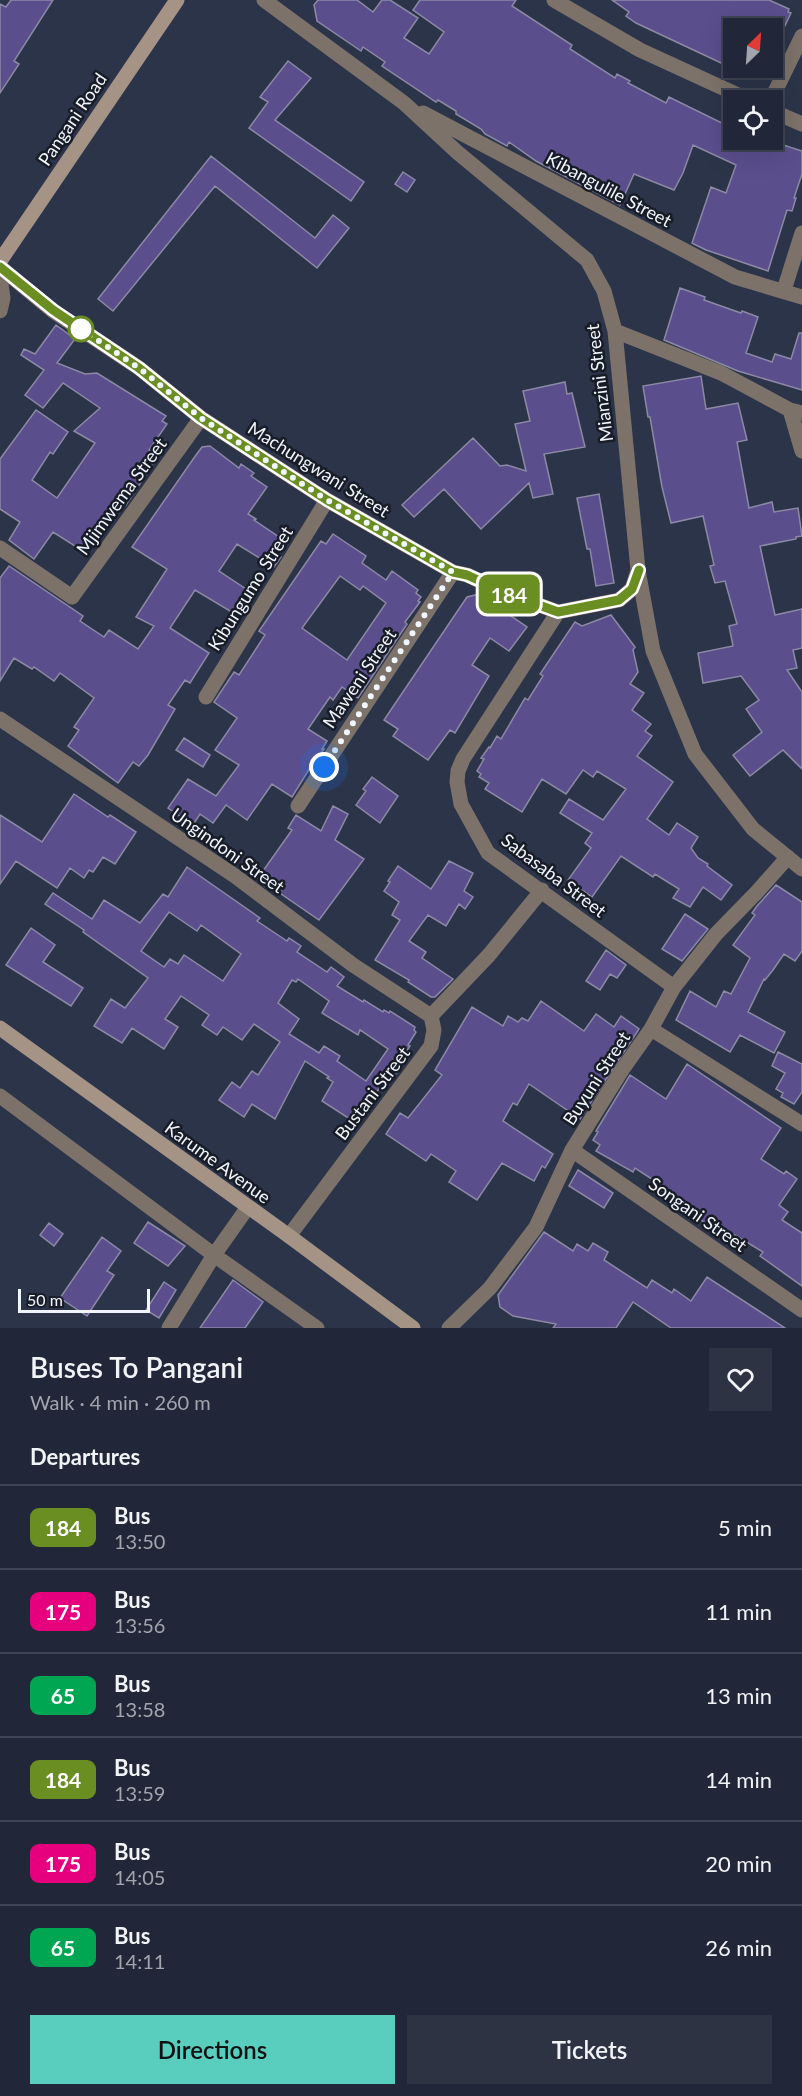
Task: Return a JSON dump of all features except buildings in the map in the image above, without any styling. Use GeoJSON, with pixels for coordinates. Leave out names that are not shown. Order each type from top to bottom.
{"type":"FeatureCollection","features":[{"type":"Feature","properties":{"kind":"main road","name":"Pangani Road"},"geometry":{"type":"LineString","coordinates":[[0,261],[177,0]]}},
{"type":"Feature","properties":{"kind":"main road","name":"Karume Avenue"},"geometry":{"type":"LineString","coordinates":[[0,1028],[244,1213],[289,1236],[413,1328]]}},
{"type":"Feature","properties":{"kind":"street","name":"Mianzini Street"},"geometry":{"type":"LineString","coordinates":[[264,0],[404,103],[457,152],[587,260],[604,291],[615,331],[639,570],[653,651],[695,754],[753,829],[802,869]]}},
{"type":"Feature","properties":{"kind":"street"},"geometry":{"type":"LineString","coordinates":[[554,0],[640,50],[727,90]]}},
{"type":"Feature","properties":{"kind":"street"},"geometry":{"type":"LineString","coordinates":[[776,90],[802,36]]}},
{"type":"Feature","properties":{"kind":"street","name":"Kibangulile Street"},"geometry":{"type":"LineString","coordinates":[[404,103],[735,277],[802,297]]}},
{"type":"Feature","properties":{"kind":"street"},"geometry":{"type":"LineString","coordinates":[[783,116],[802,124]]}},
{"type":"Feature","properties":{"kind":"street"},"geometry":{"type":"LineString","coordinates":[[784,290],[802,233]]}},
{"type":"Feature","properties":{"kind":"street","name":"Machungwani Street"},"geometry":{"type":"LineString","coordinates":[[0,267],[53,310],[139,368],[201,418],[327,500],[453,572],[467,575],[558,612]]}},
{"type":"Feature","properties":{"kind":"street"},"geometry":{"type":"LineString","coordinates":[[0,277],[3,298],[0,311]]}},
{"type":"Feature","properties":{"kind":"street"},"geometry":{"type":"LineString","coordinates":[[615,331],[721,373],[796,411],[802,451]]}},
{"type":"Feature","properties":{"kind":"street","name":"Mjimwema Street"},"geometry":{"type":"LineString","coordinates":[[0,548],[72,597],[201,418]]}},
{"type":"Feature","properties":{"kind":"street","name":"Kibungumo Street"},"geometry":{"type":"LineString","coordinates":[[206,697],[327,500]]}},
{"type":"Feature","properties":{"kind":"street"},"geometry":{"type":"LineString","coordinates":[[558,612],[619,600],[632,589],[639,570]]}},
{"type":"Feature","properties":{"kind":"street","name":"Maweni Street"},"geometry":{"type":"LineString","coordinates":[[298,806],[453,572]]}},
{"type":"Feature","properties":{"kind":"street","name":"Sabasaba Street"},"geometry":{"type":"LineString","coordinates":[[558,612],[464,759],[458,771],[457,783],[461,804],[488,853],[674,987]]}},
{"type":"Feature","properties":{"kind":"street","name":"Ungindoni Street"},"geometry":{"type":"LineString","coordinates":[[0,719],[235,876],[344,958],[431,1016]]}},
{"type":"Feature","properties":{"kind":"street","name":"Buyuni Street"},"geometry":{"type":"LineString","coordinates":[[449,1328],[490,1288],[536,1227],[572,1150],[622,1070],[651,1029],[674,987],[716,934],[788,857]]}},
{"type":"Feature","properties":{"kind":"street"},"geometry":{"type":"LineString","coordinates":[[431,1016],[489,955],[542,890]]}},
{"type":"Feature","properties":{"kind":"street","name":"Bustani Street"},"geometry":{"type":"LineString","coordinates":[[289,1236],[431,1046],[434,1030],[431,1016]]}},
{"type":"Feature","properties":{"kind":"street"},"geometry":{"type":"LineString","coordinates":[[651,1029],[802,1124]]}},
{"type":"Feature","properties":{"kind":"street"},"geometry":{"type":"LineString","coordinates":[[0,1096],[214,1255],[317,1328]]}},
{"type":"Feature","properties":{"kind":"street","name":"Songani Street"},"geometry":{"type":"LineString","coordinates":[[572,1150],[802,1310]]}},
{"type":"Feature","properties":{"kind":"street"},"geometry":{"type":"LineString","coordinates":[[169,1328],[214,1255],[244,1213]]}},
{"type":"Feature","properties":{"kind":"bus line","name":"184"},"geometry":{"type":"LineString","coordinates":[[0,267],[53,310],[139,368],[201,418],[327,500],[453,572],[467,575],[558,612],[619,600],[632,589],[639,570]]}},
{"type":"Feature","properties":{"kind":"route"},"geometry":{"type":"LineString","coordinates":[[81,329],[139,368],[201,418],[327,500],[453,572],[324,767]]}}]}
